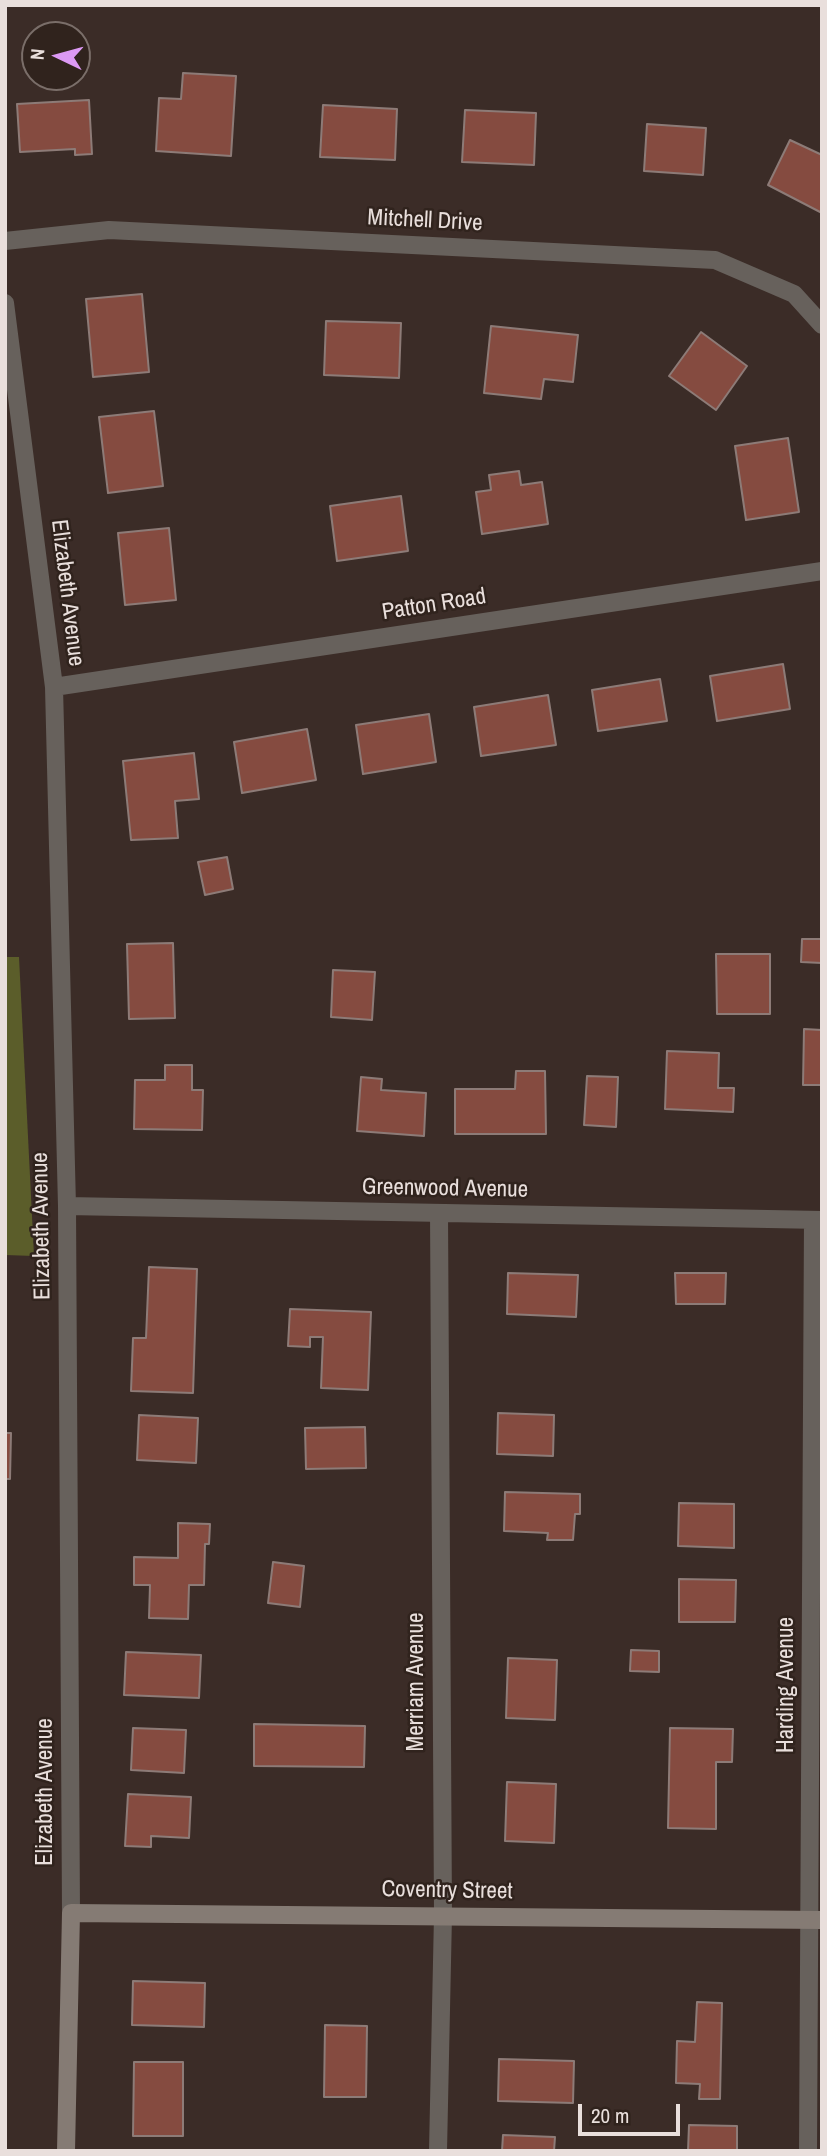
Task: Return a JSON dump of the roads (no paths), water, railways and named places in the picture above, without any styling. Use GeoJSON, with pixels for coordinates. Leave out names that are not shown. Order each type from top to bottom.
{"type":"FeatureCollection","features":[{"type":"Feature","properties":{"kind":"street","name":"Mitchell Drive"},"geometry":{"type":"LineString","coordinates":[[5,241],[109,230],[715,260],[794,294],[822,325]]}},
{"type":"Feature","properties":{"kind":"street","name":"Elizabeth Avenue"},"geometry":{"type":"LineString","coordinates":[[5,303],[54,687],[67,1206],[71,1913],[66,2151]]}},
{"type":"Feature","properties":{"kind":"street","name":"Patton Road"},"geometry":{"type":"LineString","coordinates":[[54,687],[822,571]]}},
{"type":"Feature","properties":{"kind":"street","name":"Greenwood Avenue"},"geometry":{"type":"LineString","coordinates":[[67,1206],[817,1220]]}},
{"type":"Feature","properties":{"kind":"street","name":"Merriam Avenue"},"geometry":{"type":"LineString","coordinates":[[438,2151],[443,1915],[439,1213]]}},
{"type":"Feature","properties":{"kind":"street","name":"Harding Avenue"},"geometry":{"type":"LineString","coordinates":[[808,2151],[816,1920],[817,1220]]}},
{"type":"Feature","properties":{"kind":"street","name":"Coventry Street"},"geometry":{"type":"LineString","coordinates":[[71,1913],[816,1920]]}}]}
